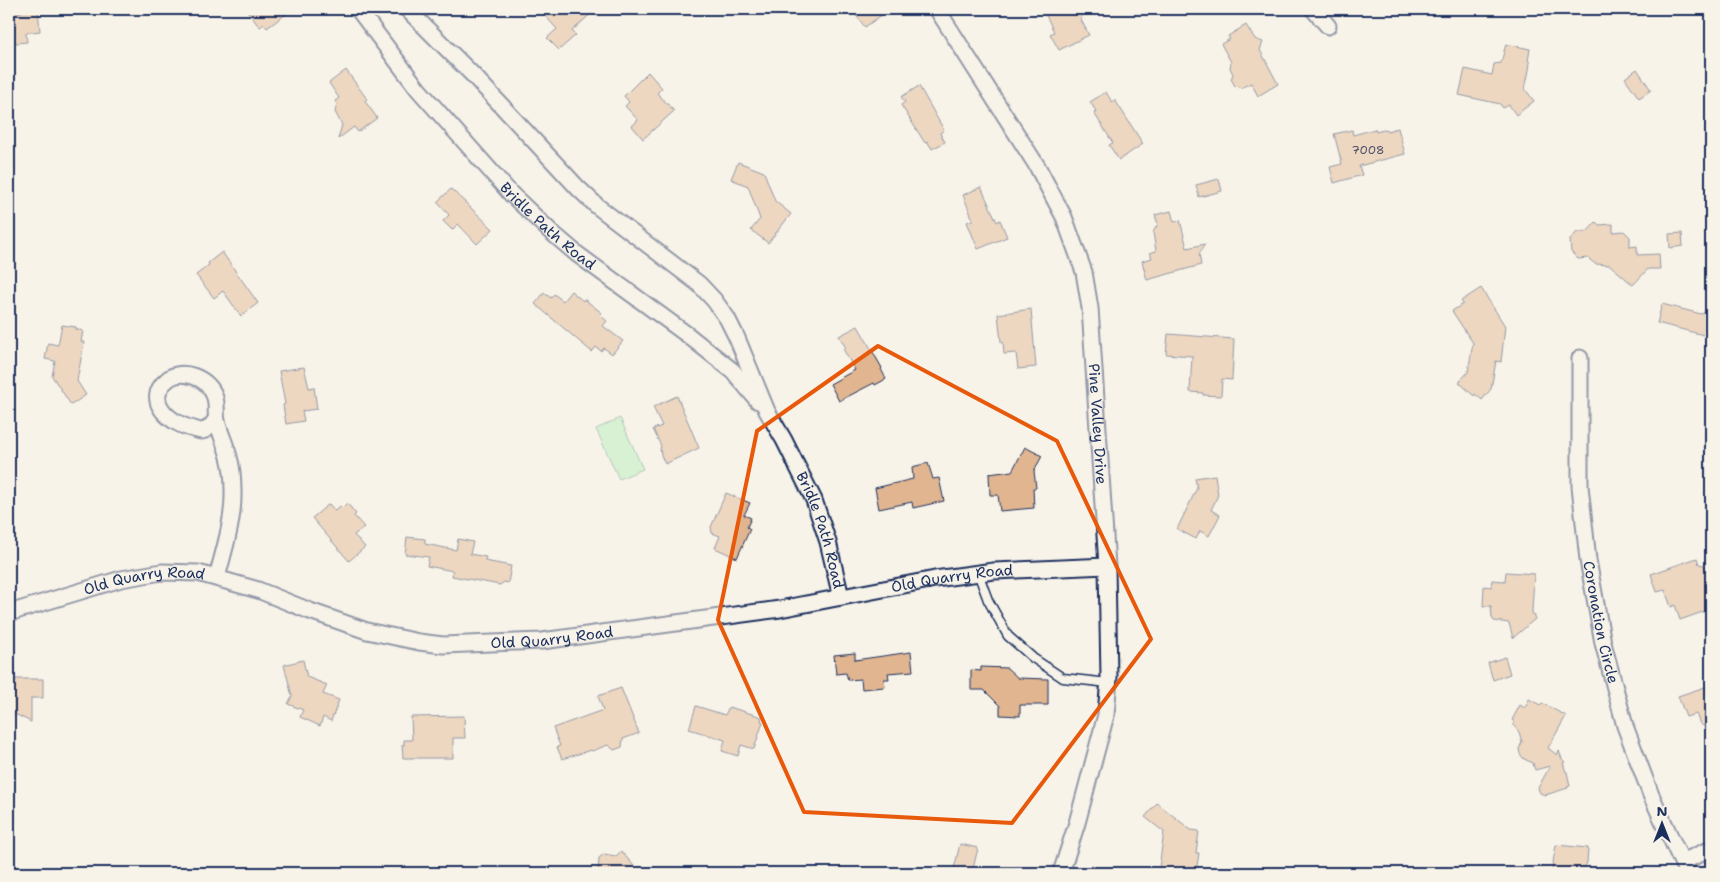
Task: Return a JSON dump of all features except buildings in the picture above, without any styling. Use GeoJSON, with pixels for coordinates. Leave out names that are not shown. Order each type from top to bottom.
{"type":"FeatureCollection","features":[{"type":"Feature","properties":{"kind":"street","name":"Bridle Path Road"},"geometry":{"type":"LineString","coordinates":[[358,9],[418,89],[511,194],[577,254],[689,336],[733,371],[767,411]]}},
{"type":"Feature","properties":{"kind":"street","name":"Bridle Path Road"},"geometry":{"type":"LineString","coordinates":[[407,9],[472,74],[578,188],[597,206],[699,284],[714,300],[727,318],[767,411],[814,500],[828,542],[841,597]]}},
{"type":"Feature","properties":{"kind":"street","name":"Pine Valley Drive"},"geometry":{"type":"LineString","coordinates":[[937,9],[1037,166],[1064,217],[1084,272],[1090,308],[1107,566],[1109,683],[1106,715],[1062,873]]}},
{"type":"Feature","properties":{"kind":"street"},"geometry":{"type":"LineString","coordinates":[[1314,9],[1328,26]]}},
{"type":"Feature","properties":{"kind":"street","name":"Coronation Circle"},"geometry":{"type":"LineString","coordinates":[[1580,358],[1580,486],[1588,560],[1603,643],[1625,726],[1651,795],[1684,868]]}},
{"type":"Feature","properties":{"kind":"street"},"geometry":{"type":"LineString","coordinates":[[216,419],[230,458],[234,492],[228,538],[217,577]]}},
{"type":"Feature","properties":{"kind":"street","name":"Old Quarry Road"},"geometry":{"type":"LineString","coordinates":[[9,613],[121,579],[162,572],[198,573],[258,590],[367,631],[419,642],[443,645],[542,641],[780,609],[934,579],[978,573],[1107,566]]}},
{"type":"Feature","properties":{"kind":"street"},"geometry":{"type":"LineString","coordinates":[[1684,868],[1711,849]]}},
{"type":"Feature","properties":{"kind":"lane"},"geometry":{"type":"LineString","coordinates":[[978,573],[988,600],[1008,636],[1033,658],[1063,678],[1109,683]]}},
{"type":"Feature","properties":{"kind":"highlighted area"},"geometry":{"type":"Polygon","coordinates":[[[878,346],[1057,441],[1151,639],[1012,823],[804,812],[718,620],[757,431],[878,346]]]}},
{"type":"Feature","properties":{"kind":"green space"},"geometry":{"type":"Polygon","coordinates":[[[620,418],[643,469],[619,479],[596,429],[620,418]]]}}]}
